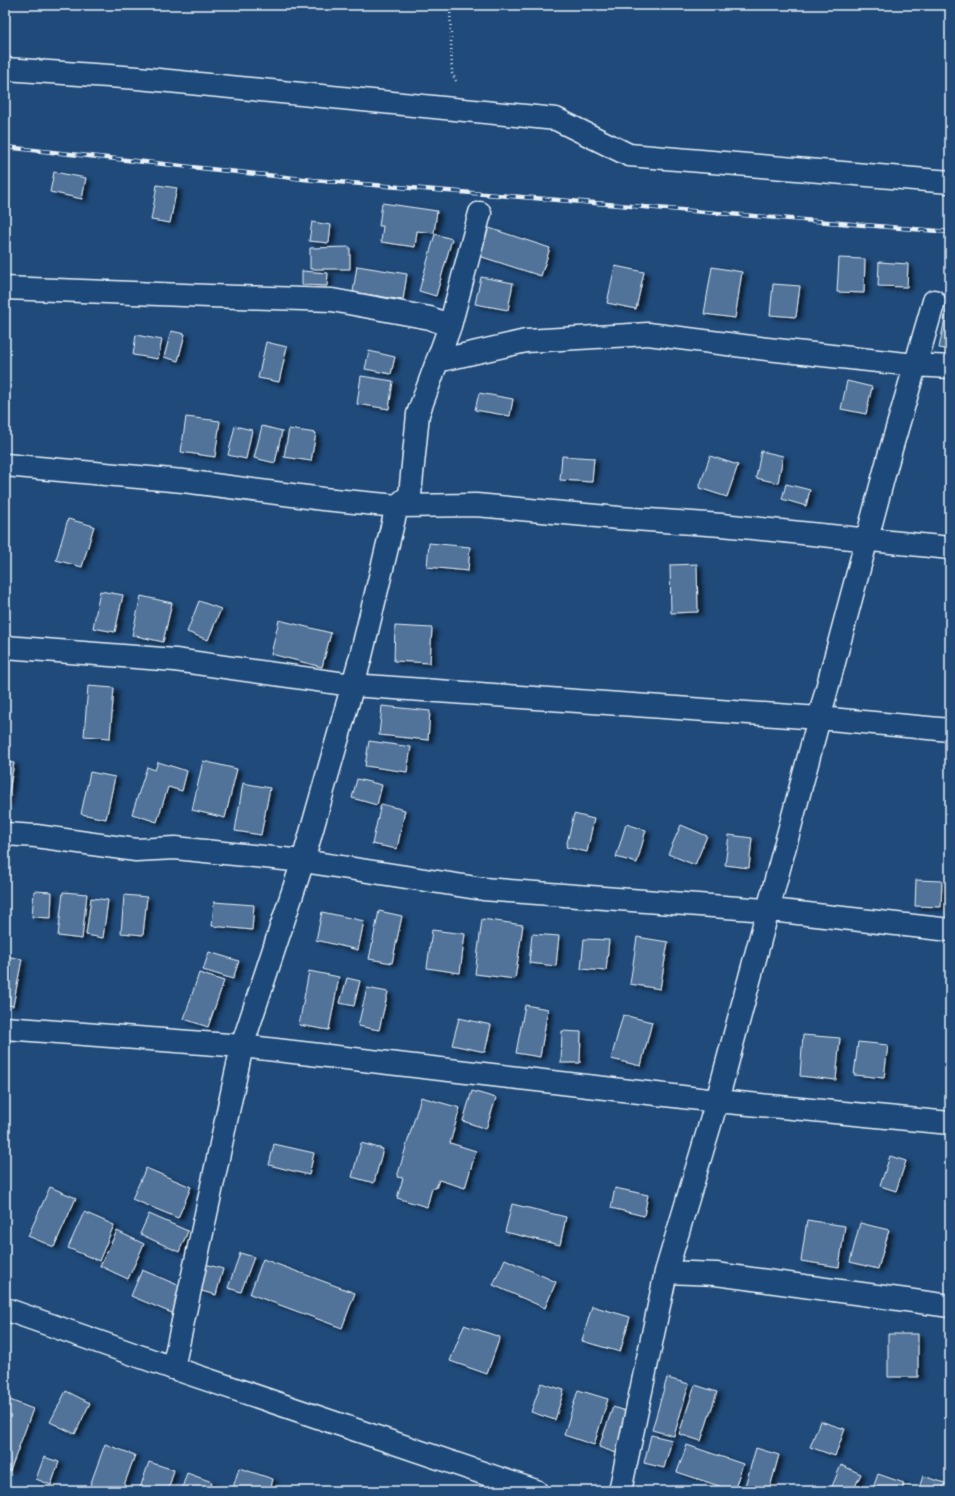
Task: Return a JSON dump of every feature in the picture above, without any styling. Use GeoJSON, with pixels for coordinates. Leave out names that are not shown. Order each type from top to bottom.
{"type":"FeatureCollection","features":[{"type":"Feature","properties":{"kind":"main road"},"geometry":{"type":"LineString","coordinates":[[5,69],[138,78],[556,119],[629,155],[950,182]]}},
{"type":"Feature","properties":{"kind":"main road"},"geometry":{"type":"LineString","coordinates":[[173,1368],[242,1046],[303,861],[361,656],[397,506],[410,495],[418,414],[450,326],[480,213]]}},
{"type":"Feature","properties":{"kind":"main road"},"geometry":{"type":"LineString","coordinates":[[5,288],[332,300],[430,318],[450,326]]}},
{"type":"Feature","properties":{"kind":"main road"},"geometry":{"type":"LineString","coordinates":[[620,1491],[666,1272],[717,1101],[866,540],[934,301]]}},
{"type":"Feature","properties":{"kind":"main road"},"geometry":{"type":"LineString","coordinates":[[437,361],[526,341],[648,334],[767,349],[915,365],[950,367]]}},
{"type":"Feature","properties":{"kind":"main road"},"geometry":{"type":"LineString","coordinates":[[5,465],[183,481],[323,499],[397,506],[476,505],[618,518],[722,525],[950,548]]}},
{"type":"Feature","properties":{"kind":"main road"},"geometry":{"type":"LineString","coordinates":[[5,647],[175,660],[352,685],[819,718],[950,730]]}},
{"type":"Feature","properties":{"kind":"main road"},"geometry":{"type":"LineString","coordinates":[[5,834],[36,836],[136,850],[175,848],[303,861],[483,889],[768,910],[950,930]]}},
{"type":"Feature","properties":{"kind":"main road"},"geometry":{"type":"LineString","coordinates":[[5,1028],[242,1046],[717,1101],[950,1124]]}},
{"type":"Feature","properties":{"kind":"main road"},"geometry":{"type":"LineString","coordinates":[[666,1272],[716,1274],[950,1306]]}},
{"type":"Feature","properties":{"kind":"main road"},"geometry":{"type":"LineString","coordinates":[[5,1309],[173,1368],[536,1491]]}},
{"type":"Feature","properties":{"kind":"path"},"geometry":{"type":"LineString","coordinates":[[450,5],[452,73],[471,111]]}},
{"type":"Feature","properties":{"kind":"building"},"geometry":{"type":"Polygon","coordinates":[[[54,172],[86,178],[82,199],[50,192],[54,172]]]}},
{"type":"Feature","properties":{"kind":"building"},"geometry":{"type":"Polygon","coordinates":[[[157,185],[177,188],[170,223],[151,220],[157,185]]]}},
{"type":"Feature","properties":{"kind":"building"},"geometry":{"type":"Polygon","coordinates":[[[382,203],[437,211],[434,233],[417,231],[415,247],[381,242],[383,226],[379,226],[382,203]]]}},
{"type":"Feature","properties":{"kind":"building"},"geometry":{"type":"Polygon","coordinates":[[[312,222],[331,225],[329,243],[309,241],[312,222]]]}},
{"type":"Feature","properties":{"kind":"building"},"geometry":{"type":"Polygon","coordinates":[[[489,228],[550,248],[541,276],[479,256],[489,228]]]}},
{"type":"Feature","properties":{"kind":"building"},"geometry":{"type":"Polygon","coordinates":[[[435,234],[452,239],[436,296],[419,291],[435,234]]]}},
{"type":"Feature","properties":{"kind":"building"},"geometry":{"type":"Polygon","coordinates":[[[350,247],[350,269],[310,269],[310,248],[350,247]]]}},
{"type":"Feature","properties":{"kind":"building"},"geometry":{"type":"Polygon","coordinates":[[[839,258],[865,259],[864,293],[837,292],[839,258]]]}},
{"type":"Feature","properties":{"kind":"building"},"geometry":{"type":"Polygon","coordinates":[[[879,262],[908,264],[907,287],[878,286],[879,262]]]}},
{"type":"Feature","properties":{"kind":"building"},"geometry":{"type":"Polygon","coordinates":[[[357,266],[407,274],[403,300],[353,292],[357,266]]]}},
{"type":"Feature","properties":{"kind":"building"},"geometry":{"type":"Polygon","coordinates":[[[615,266],[644,272],[636,309],[607,303],[615,266]]]}},
{"type":"Feature","properties":{"kind":"building"},"geometry":{"type":"Polygon","coordinates":[[[712,267],[742,272],[735,318],[704,314],[712,267]]]}},
{"type":"Feature","properties":{"kind":"building"},"geometry":{"type":"Polygon","coordinates":[[[302,271],[328,273],[327,286],[302,285],[302,271]]]}},
{"type":"Feature","properties":{"kind":"building"},"geometry":{"type":"Polygon","coordinates":[[[481,277],[513,283],[508,310],[475,304],[481,277]]]}},
{"type":"Feature","properties":{"kind":"building"},"geometry":{"type":"Polygon","coordinates":[[[773,284],[800,286],[796,317],[770,315],[773,284]]]}},
{"type":"Feature","properties":{"kind":"building"},"geometry":{"type":"Polygon","coordinates":[[[947,308],[950,308],[950,350],[939,348],[947,308]]]}},
{"type":"Feature","properties":{"kind":"building"},"geometry":{"type":"Polygon","coordinates":[[[171,331],[185,334],[178,361],[164,357],[171,331]]]}},
{"type":"Feature","properties":{"kind":"building"},"geometry":{"type":"Polygon","coordinates":[[[136,335],[162,340],[158,359],[133,355],[136,335]]]}},
{"type":"Feature","properties":{"kind":"building"},"geometry":{"type":"Polygon","coordinates":[[[266,342],[287,347],[279,382],[258,378],[266,342]]]}},
{"type":"Feature","properties":{"kind":"building"},"geometry":{"type":"Polygon","coordinates":[[[369,351],[395,357],[391,374],[365,369],[369,351]]]}},
{"type":"Feature","properties":{"kind":"building"},"geometry":{"type":"Polygon","coordinates":[[[361,376],[393,381],[389,409],[357,404],[361,376]]]}},
{"type":"Feature","properties":{"kind":"building"},"geometry":{"type":"Polygon","coordinates":[[[847,381],[872,387],[866,414],[841,409],[847,381]]]}},
{"type":"Feature","properties":{"kind":"building"},"geometry":{"type":"Polygon","coordinates":[[[479,393],[513,399],[510,416],[475,410],[479,393]]]}},
{"type":"Feature","properties":{"kind":"building"},"geometry":{"type":"Polygon","coordinates":[[[186,417],[220,421],[215,457],[181,452],[186,417]]]}},
{"type":"Feature","properties":{"kind":"building"},"geometry":{"type":"Polygon","coordinates":[[[235,426],[252,430],[246,459],[228,455],[235,426]]]}},
{"type":"Feature","properties":{"kind":"building"},"geometry":{"type":"Polygon","coordinates":[[[262,426],[282,431],[275,463],[254,458],[262,426]]]}},
{"type":"Feature","properties":{"kind":"building"},"geometry":{"type":"Polygon","coordinates":[[[289,429],[316,433],[311,461],[284,457],[289,429]]]}},
{"type":"Feature","properties":{"kind":"building"},"geometry":{"type":"Polygon","coordinates":[[[761,451],[783,456],[778,483],[756,478],[761,451]]]}},
{"type":"Feature","properties":{"kind":"building"},"geometry":{"type":"Polygon","coordinates":[[[562,456],[594,458],[592,482],[560,480],[562,456]]]}},
{"type":"Feature","properties":{"kind":"building"},"geometry":{"type":"Polygon","coordinates":[[[710,456],[738,465],[727,497],[699,488],[710,456]]]}},
{"type":"Feature","properties":{"kind":"building"},"geometry":{"type":"Polygon","coordinates":[[[786,484],[810,490],[806,506],[782,499],[786,484]]]}},
{"type":"Feature","properties":{"kind":"building"},"geometry":{"type":"Polygon","coordinates":[[[68,519],[94,526],[82,567],[56,560],[68,519]]]}},
{"type":"Feature","properties":{"kind":"building"},"geometry":{"type":"Polygon","coordinates":[[[429,543],[470,547],[468,571],[427,567],[429,543]]]}},
{"type":"Feature","properties":{"kind":"building"},"geometry":{"type":"Polygon","coordinates":[[[697,564],[698,612],[671,613],[670,565],[697,564]]]}},
{"type":"Feature","properties":{"kind":"building"},"geometry":{"type":"Polygon","coordinates":[[[100,591],[123,595],[115,632],[93,628],[100,591]]]}},
{"type":"Feature","properties":{"kind":"building"},"geometry":{"type":"Polygon","coordinates":[[[141,596],[172,603],[163,642],[132,635],[141,596]]]}},
{"type":"Feature","properties":{"kind":"building"},"geometry":{"type":"Polygon","coordinates":[[[199,601],[221,609],[208,640],[187,632],[199,601]]]}},
{"type":"Feature","properties":{"kind":"building"},"geometry":{"type":"Polygon","coordinates":[[[279,620],[331,633],[322,667],[271,654],[279,620]]]}},
{"type":"Feature","properties":{"kind":"building"},"geometry":{"type":"Polygon","coordinates":[[[395,626],[432,628],[430,663],[394,661],[395,626]]]}},
{"type":"Feature","properties":{"kind":"building"},"geometry":{"type":"Polygon","coordinates":[[[88,686],[114,688],[110,738],[84,736],[88,686]]]}},
{"type":"Feature","properties":{"kind":"building"},"geometry":{"type":"Polygon","coordinates":[[[382,706],[430,711],[428,740],[379,735],[382,706]]]}},
{"type":"Feature","properties":{"kind":"building"},"geometry":{"type":"Polygon","coordinates":[[[369,741],[411,747],[407,772],[365,766],[369,741]]]}},
{"type":"Feature","properties":{"kind":"building"},"geometry":{"type":"Polygon","coordinates":[[[203,761],[237,769],[225,818],[192,810],[203,761]]]}},
{"type":"Feature","properties":{"kind":"building"},"geometry":{"type":"Polygon","coordinates":[[[5,762],[14,763],[7,804],[5,803],[5,762]]]}},
{"type":"Feature","properties":{"kind":"building"},"geometry":{"type":"Polygon","coordinates":[[[158,762],[187,771],[182,791],[168,787],[157,822],[132,814],[147,767],[155,770],[158,762]]]}},
{"type":"Feature","properties":{"kind":"building"},"geometry":{"type":"Polygon","coordinates":[[[90,772],[115,777],[106,819],[81,814],[90,772]]]}},
{"type":"Feature","properties":{"kind":"building"},"geometry":{"type":"Polygon","coordinates":[[[357,779],[382,785],[377,805],[352,798],[357,779]]]}},
{"type":"Feature","properties":{"kind":"building"},"geometry":{"type":"Polygon","coordinates":[[[243,783],[270,788],[261,835],[235,831],[243,783]]]}},
{"type":"Feature","properties":{"kind":"building"},"geometry":{"type":"Polygon","coordinates":[[[381,804],[405,810],[397,849],[372,844],[381,804]]]}},
{"type":"Feature","properties":{"kind":"building"},"geometry":{"type":"Polygon","coordinates":[[[574,814],[594,819],[587,852],[566,847],[574,814]]]}},
{"type":"Feature","properties":{"kind":"building"},"geometry":{"type":"Polygon","coordinates":[[[626,824],[646,830],[637,863],[616,857],[626,824]]]}},
{"type":"Feature","properties":{"kind":"building"},"geometry":{"type":"Polygon","coordinates":[[[681,825],[707,836],[695,865],[668,854],[681,825]]]}},
{"type":"Feature","properties":{"kind":"building"},"geometry":{"type":"Polygon","coordinates":[[[729,835],[752,838],[749,868],[725,865],[729,835]]]}},
{"type":"Feature","properties":{"kind":"building"},"geometry":{"type":"Polygon","coordinates":[[[916,880],[942,881],[941,907],[915,906],[916,880]]]}},
{"type":"Feature","properties":{"kind":"building"},"geometry":{"type":"Polygon","coordinates":[[[34,891],[52,892],[51,918],[32,917],[34,891]]]}},
{"type":"Feature","properties":{"kind":"building"},"geometry":{"type":"Polygon","coordinates":[[[63,892],[87,894],[82,939],[58,936],[63,892]]]}},
{"type":"Feature","properties":{"kind":"building"},"geometry":{"type":"Polygon","coordinates":[[[124,895],[147,897],[143,935],[121,933],[124,895]]]}},
{"type":"Feature","properties":{"kind":"building"},"geometry":{"type":"Polygon","coordinates":[[[91,898],[108,900],[103,938],[86,935],[91,898]]]}},
{"type":"Feature","properties":{"kind":"building"},"geometry":{"type":"Polygon","coordinates":[[[214,902],[254,905],[252,930],[212,926],[214,902]]]}},
{"type":"Feature","properties":{"kind":"building"},"geometry":{"type":"Polygon","coordinates":[[[379,911],[402,916],[392,963],[369,959],[379,911]]]}},
{"type":"Feature","properties":{"kind":"building"},"geometry":{"type":"Polygon","coordinates":[[[322,912],[364,921],[358,950],[316,940],[322,912]]]}},
{"type":"Feature","properties":{"kind":"building"},"geometry":{"type":"Polygon","coordinates":[[[482,919],[523,925],[515,979],[475,974],[482,919]]]}},
{"type":"Feature","properties":{"kind":"building"},"geometry":{"type":"Polygon","coordinates":[[[432,930],[465,934],[460,973],[427,968],[432,930]]]}},
{"type":"Feature","properties":{"kind":"building"},"geometry":{"type":"Polygon","coordinates":[[[532,934],[559,936],[556,966],[529,963],[532,934]]]}},
{"type":"Feature","properties":{"kind":"building"},"geometry":{"type":"Polygon","coordinates":[[[637,937],[668,942],[660,989],[630,984],[637,937]]]}},
{"type":"Feature","properties":{"kind":"building"},"geometry":{"type":"Polygon","coordinates":[[[584,939],[609,940],[606,971],[581,969],[584,939]]]}},
{"type":"Feature","properties":{"kind":"building"},"geometry":{"type":"Polygon","coordinates":[[[209,952],[239,961],[233,979],[203,970],[209,952]]]}},
{"type":"Feature","properties":{"kind":"building"},"geometry":{"type":"Polygon","coordinates":[[[5,956],[22,959],[13,1006],[5,1004],[5,956]]]}},
{"type":"Feature","properties":{"kind":"building"},"geometry":{"type":"Polygon","coordinates":[[[309,971],[339,977],[329,1030],[299,1025],[309,971]]]}},
{"type":"Feature","properties":{"kind":"building"},"geometry":{"type":"Polygon","coordinates":[[[199,973],[224,981],[208,1027],[184,1019],[199,973]]]}},
{"type":"Feature","properties":{"kind":"building"},"geometry":{"type":"Polygon","coordinates":[[[347,978],[360,981],[354,1006],[340,1003],[347,978]]]}},
{"type":"Feature","properties":{"kind":"building"},"geometry":{"type":"Polygon","coordinates":[[[367,988],[388,992],[379,1030],[358,1026],[367,988]]]}},
{"type":"Feature","properties":{"kind":"building"},"geometry":{"type":"Polygon","coordinates":[[[525,1005],[548,1009],[540,1057],[516,1053],[525,1005]]]}},
{"type":"Feature","properties":{"kind":"building"},"geometry":{"type":"Polygon","coordinates":[[[623,1015],[652,1022],[641,1066],[611,1059],[623,1015]]]}},
{"type":"Feature","properties":{"kind":"building"},"geometry":{"type":"Polygon","coordinates":[[[459,1018],[491,1025],[485,1052],[452,1045],[459,1018]]]}},
{"type":"Feature","properties":{"kind":"building"},"geometry":{"type":"Polygon","coordinates":[[[562,1031],[581,1032],[580,1063],[561,1063],[562,1031]]]}},
{"type":"Feature","properties":{"kind":"building"},"geometry":{"type":"Polygon","coordinates":[[[803,1035],[840,1038],[836,1080],[800,1076],[803,1035]]]}},
{"type":"Feature","properties":{"kind":"building"},"geometry":{"type":"Polygon","coordinates":[[[858,1042],[888,1045],[884,1078],[854,1075],[858,1042]]]}},
{"type":"Feature","properties":{"kind":"building"},"geometry":{"type":"Polygon","coordinates":[[[472,1091],[496,1098],[486,1129],[463,1121],[472,1091]]]}},
{"type":"Feature","properties":{"kind":"building"},"geometry":{"type":"Polygon","coordinates":[[[421,1097],[460,1108],[450,1143],[476,1151],[465,1188],[439,1180],[436,1188],[432,1188],[427,1207],[397,1198],[403,1178],[397,1177],[421,1097]]]}},
{"type":"Feature","properties":{"kind":"building"},"geometry":{"type":"Polygon","coordinates":[[[361,1143],[383,1149],[374,1183],[352,1177],[361,1143]]]}},
{"type":"Feature","properties":{"kind":"building"},"geometry":{"type":"Polygon","coordinates":[[[274,1144],[314,1153],[309,1175],[269,1165],[274,1144]]]}},
{"type":"Feature","properties":{"kind":"building"},"geometry":{"type":"Polygon","coordinates":[[[890,1156],[906,1161],[896,1191],[880,1186],[890,1156]]]}},
{"type":"Feature","properties":{"kind":"building"},"geometry":{"type":"Polygon","coordinates":[[[146,1168],[191,1187],[178,1218],[132,1199],[146,1168]]]}},
{"type":"Feature","properties":{"kind":"building"},"geometry":{"type":"Polygon","coordinates":[[[50,1187],[76,1198],[54,1247],[28,1236],[50,1187]]]}},
{"type":"Feature","properties":{"kind":"building"},"geometry":{"type":"Polygon","coordinates":[[[615,1188],[648,1195],[644,1216],[611,1208],[615,1188]]]}},
{"type":"Feature","properties":{"kind":"building"},"geometry":{"type":"Polygon","coordinates":[[[512,1204],[566,1217],[560,1245],[505,1232],[512,1204]]]}},
{"type":"Feature","properties":{"kind":"building"},"geometry":{"type":"Polygon","coordinates":[[[84,1212],[114,1225],[99,1261],[68,1248],[84,1212]]]}},
{"type":"Feature","properties":{"kind":"building"},"geometry":{"type":"Polygon","coordinates":[[[149,1214],[188,1231],[179,1252],[140,1234],[149,1214]]]}},
{"type":"Feature","properties":{"kind":"building"},"geometry":{"type":"Polygon","coordinates":[[[807,1220],[845,1226],[839,1267],[801,1261],[807,1220]]]}},
{"type":"Feature","properties":{"kind":"building"},"geometry":{"type":"Polygon","coordinates":[[[860,1223],[889,1230],[878,1269],[850,1262],[860,1223]]]}},
{"type":"Feature","properties":{"kind":"building"},"geometry":{"type":"Polygon","coordinates":[[[117,1231],[144,1244],[128,1279],[100,1266],[117,1231]]]}},
{"type":"Feature","properties":{"kind":"building"},"geometry":{"type":"Polygon","coordinates":[[[240,1253],[254,1257],[241,1292],[228,1288],[240,1253]]]}},
{"type":"Feature","properties":{"kind":"building"},"geometry":{"type":"Polygon","coordinates":[[[263,1259],[355,1293],[342,1328],[250,1294],[263,1259]]]}},
{"type":"Feature","properties":{"kind":"building"},"geometry":{"type":"Polygon","coordinates":[[[505,1259],[556,1282],[545,1308],[493,1285],[505,1259]]]}},
{"type":"Feature","properties":{"kind":"building"},"geometry":{"type":"Polygon","coordinates":[[[202,1263],[223,1269],[216,1295],[194,1289],[202,1263]]]}},
{"type":"Feature","properties":{"kind":"building"},"geometry":{"type":"Polygon","coordinates":[[[142,1270],[185,1288],[174,1314],[131,1296],[142,1270]]]}},
{"type":"Feature","properties":{"kind":"building"},"geometry":{"type":"Polygon","coordinates":[[[592,1306],[630,1317],[620,1352],[582,1341],[592,1306]]]}},
{"type":"Feature","properties":{"kind":"building"},"geometry":{"type":"Polygon","coordinates":[[[464,1325],[500,1337],[487,1374],[450,1361],[464,1325]]]}},
{"type":"Feature","properties":{"kind":"building"},"geometry":{"type":"Polygon","coordinates":[[[888,1334],[918,1334],[918,1377],[888,1377],[888,1334]]]}},
{"type":"Feature","properties":{"kind":"building"},"geometry":{"type":"Polygon","coordinates":[[[667,1378],[689,1384],[674,1436],[652,1430],[667,1378]]]}},
{"type":"Feature","properties":{"kind":"building"},"geometry":{"type":"Polygon","coordinates":[[[541,1383],[564,1390],[555,1420],[531,1412],[541,1383]]]}},
{"type":"Feature","properties":{"kind":"building"},"geometry":{"type":"Polygon","coordinates":[[[695,1385],[717,1392],[701,1441],[679,1434],[695,1385]]]}},
{"type":"Feature","properties":{"kind":"building"},"geometry":{"type":"Polygon","coordinates":[[[578,1390],[608,1399],[594,1445],[564,1435],[578,1390]]]}},
{"type":"Feature","properties":{"kind":"building"},"geometry":{"type":"Polygon","coordinates":[[[66,1391],[90,1403],[75,1434],[50,1422],[66,1391]]]}},
{"type":"Feature","properties":{"kind":"building"},"geometry":{"type":"Polygon","coordinates":[[[10,1400],[33,1409],[10,1471],[5,1469],[5,1412],[10,1400]]]}},
{"type":"Feature","properties":{"kind":"building"},"geometry":{"type":"Polygon","coordinates":[[[613,1407],[631,1413],[616,1453],[599,1447],[613,1407]]]}},
{"type":"Feature","properties":{"kind":"building"},"geometry":{"type":"Polygon","coordinates":[[[820,1421],[845,1429],[835,1456],[810,1447],[820,1421]]]}},
{"type":"Feature","properties":{"kind":"building"},"geometry":{"type":"Polygon","coordinates":[[[651,1435],[672,1440],[664,1468],[644,1463],[651,1435]]]}},
{"type":"Feature","properties":{"kind":"building"},"geometry":{"type":"Polygon","coordinates":[[[105,1444],[135,1455],[122,1491],[88,1491],[105,1444]]]}},
{"type":"Feature","properties":{"kind":"building"},"geometry":{"type":"Polygon","coordinates":[[[687,1445],[743,1464],[734,1491],[677,1472],[687,1445]]]}},
{"type":"Feature","properties":{"kind":"building"},"geometry":{"type":"Polygon","coordinates":[[[756,1448],[779,1455],[769,1491],[762,1491],[745,1486],[756,1448]]]}},
{"type":"Feature","properties":{"kind":"building"},"geometry":{"type":"Polygon","coordinates":[[[44,1457],[59,1462],[51,1485],[36,1479],[44,1457]]]}},
{"type":"Feature","properties":{"kind":"building"},"geometry":{"type":"Polygon","coordinates":[[[149,1462],[174,1470],[168,1491],[139,1491],[149,1462]]]}},
{"type":"Feature","properties":{"kind":"building"},"geometry":{"type":"Polygon","coordinates":[[[841,1465],[861,1474],[853,1491],[830,1491],[841,1465]]]}},
{"type":"Feature","properties":{"kind":"building"},"geometry":{"type":"Polygon","coordinates":[[[239,1468],[273,1479],[270,1491],[232,1491],[239,1468]]]}},
{"type":"Feature","properties":{"kind":"building"},"geometry":{"type":"Polygon","coordinates":[[[187,1473],[212,1482],[209,1491],[181,1491],[187,1473]]]}},
{"type":"Feature","properties":{"kind":"building"},"geometry":{"type":"Polygon","coordinates":[[[878,1474],[904,1483],[902,1491],[872,1491],[878,1474]]]}},
{"type":"Feature","properties":{"kind":"building"},"geometry":{"type":"Polygon","coordinates":[[[923,1476],[945,1483],[942,1491],[918,1491],[923,1476]]]}},
{"type":"Feature","properties":{"kind":"railway"},"geometry":{"type":"LineString","coordinates":[[5,147],[313,180],[950,232]]}}]}
